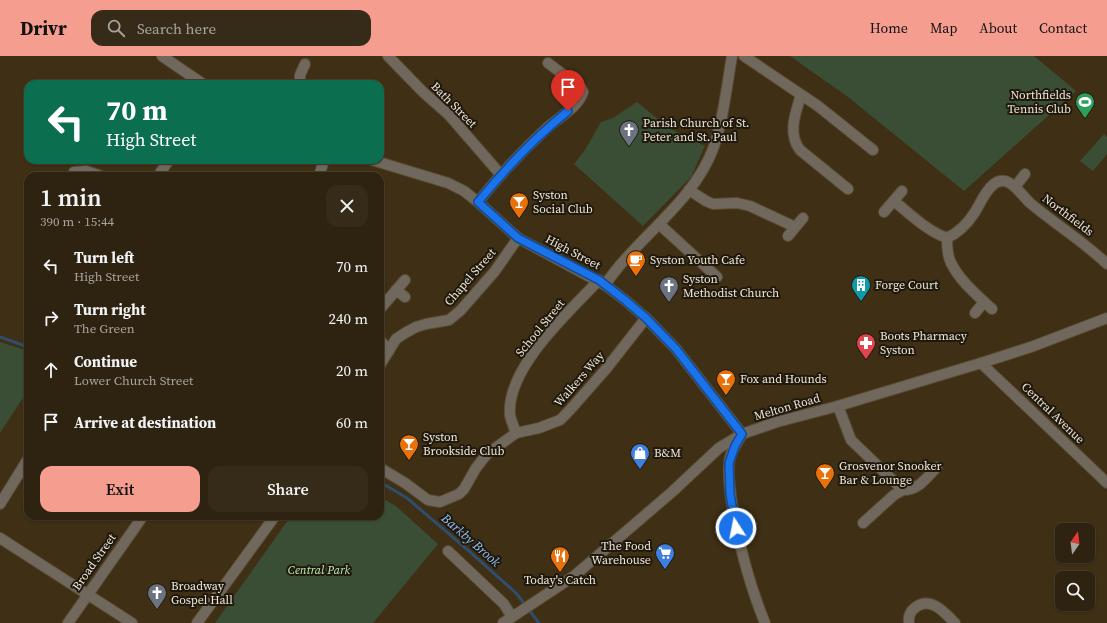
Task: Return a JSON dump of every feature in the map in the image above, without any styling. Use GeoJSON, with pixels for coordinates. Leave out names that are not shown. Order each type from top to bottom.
{"type":"FeatureCollection","features":[{"type":"Feature","properties":{"kind":"street"},"geometry":{"type":"LineString","coordinates":[[162,56],[197,80]]}},
{"type":"Feature","properties":{"kind":"street","name":"Bath Street"},"geometry":{"type":"LineString","coordinates":[[388,56],[423,92],[449,115],[501,175]]}},
{"type":"Feature","properties":{"kind":"street","name":"School Street"},"geometry":{"type":"LineString","coordinates":[[516,433],[510,417],[510,403],[514,387],[524,368],[537,349],[566,314],[602,282],[658,224],[689,190],[702,170],[713,149],[732,56]]}},
{"type":"Feature","properties":{"kind":"street"},"geometry":{"type":"LineString","coordinates":[[744,56],[801,95],[873,150]]}},
{"type":"Feature","properties":{"kind":"street"},"geometry":{"type":"LineString","coordinates":[[478,202],[501,175],[548,127],[568,111],[582,97],[583,92],[581,88],[548,63]]}},
{"type":"Feature","properties":{"kind":"street"},"geometry":{"type":"LineString","coordinates":[[300,80],[300,75],[305,64]]}},
{"type":"Feature","properties":{"kind":"street"},"geometry":{"type":"LineString","coordinates":[[801,95],[793,127],[796,144],[800,150],[848,189]]}},
{"type":"Feature","properties":{"kind":"street","name":"High Street"},"geometry":{"type":"LineString","coordinates":[[384,164],[448,183],[464,191],[518,238],[602,282],[646,318],[676,349],[742,434]]}},
{"type":"Feature","properties":{"kind":"street"},"geometry":{"type":"LineString","coordinates":[[74,172],[89,172]]}},
{"type":"Feature","properties":{"kind":"street"},"geometry":{"type":"LineString","coordinates":[[894,201],[938,235],[947,238],[955,235],[966,224],[975,213],[992,185],[1001,181],[1007,181],[1015,187],[1025,174]]}},
{"type":"Feature","properties":{"kind":"street","name":"Northfields"},"geometry":{"type":"LineString","coordinates":[[1015,187],[1030,203],[1087,246],[1107,264]]}},
{"type":"Feature","properties":{"kind":"street"},"geometry":{"type":"LineString","coordinates":[[689,190],[713,204],[737,203],[750,206],[795,227]]}},
{"type":"Feature","properties":{"kind":"street"},"geometry":{"type":"LineString","coordinates":[[884,212],[902,190]]}},
{"type":"Feature","properties":{"kind":"street"},"geometry":{"type":"LineString","coordinates":[[788,236],[802,218]]}},
{"type":"Feature","properties":{"kind":"street"},"geometry":{"type":"LineString","coordinates":[[658,224],[717,277]]}},
{"type":"Feature","properties":{"kind":"street","name":"Chapel Street"},"geometry":{"type":"LineString","coordinates":[[384,358],[396,339],[416,327],[449,320],[460,311],[495,271],[518,238]]}},
{"type":"Feature","properties":{"kind":"street"},"geometry":{"type":"LineString","coordinates":[[947,238],[947,250],[950,262],[969,287],[988,305],[975,313]]}},
{"type":"Feature","properties":{"kind":"street"},"geometry":{"type":"LineString","coordinates":[[384,303],[405,280]]}},
{"type":"Feature","properties":{"kind":"street"},"geometry":{"type":"LineString","coordinates":[[396,290],[405,297]]}},
{"type":"Feature","properties":{"kind":"street","name":"Walkers Way"},"geometry":{"type":"LineString","coordinates":[[516,433],[539,428],[560,420],[606,370],[646,318]]}},
{"type":"Feature","properties":{"kind":"street","name":"Melton Road"},"geometry":{"type":"LineString","coordinates":[[511,618],[574,576],[672,492],[719,448],[742,434],[777,422],[838,406],[981,363],[1031,347],[1107,318]]}},
{"type":"Feature","properties":{"kind":"street"},"geometry":{"type":"LineString","coordinates":[[384,346],[388,351]]}},
{"type":"Feature","properties":{"kind":"street","name":"Central Avenue"},"geometry":{"type":"LineString","coordinates":[[981,363],[1107,483]]}},
{"type":"Feature","properties":{"kind":"street"},"geometry":{"type":"LineString","coordinates":[[838,406],[852,440],[903,490]]}},
{"type":"Feature","properties":{"kind":"street"},"geometry":{"type":"LineString","coordinates":[[384,470],[428,500],[440,502],[459,494],[464,489],[476,468],[487,454],[516,433]]}},
{"type":"Feature","properties":{"kind":"street"},"geometry":{"type":"LineString","coordinates":[[742,434],[735,446],[729,463],[730,494],[741,549],[749,578],[765,623]]}},
{"type":"Feature","properties":{"kind":"street"},"geometry":{"type":"LineString","coordinates":[[0,504],[24,465]]}},
{"type":"Feature","properties":{"kind":"street"},"geometry":{"type":"LineString","coordinates":[[863,522],[894,495],[903,490],[911,490],[918,487],[937,467]]}},
{"type":"Feature","properties":{"kind":"street","name":"Broad Street"},"geometry":{"type":"LineString","coordinates":[[68,623],[140,520]]}},
{"type":"Feature","properties":{"kind":"street"},"geometry":{"type":"LineString","coordinates":[[197,623],[272,520]]}},
{"type":"Feature","properties":{"kind":"street"},"geometry":{"type":"LineString","coordinates":[[0,538],[132,623]]}},
{"type":"Feature","properties":{"kind":"street"},"geometry":{"type":"LineString","coordinates":[[448,551],[504,604],[511,618]]}},
{"type":"Feature","properties":{"kind":"street"},"geometry":{"type":"LineString","coordinates":[[909,623],[908,617],[911,610],[918,605],[926,603],[935,605],[955,623]]}},
{"type":"Feature","properties":{"kind":"green space"},"geometry":{"type":"Polygon","coordinates":[[[790,56],[1034,56],[1076,91],[964,191],[848,97],[790,56]]]}},
{"type":"Feature","properties":{"kind":"green space"},"geometry":{"type":"Polygon","coordinates":[[[637,102],[669,128],[705,146],[691,177],[643,226],[574,164],[585,150],[601,122],[613,118],[637,102]]]}},
{"type":"Feature","properties":{"kind":"green space"},"geometry":{"type":"Polygon","coordinates":[[[1104,134],[1107,137],[1107,154],[1093,171],[1080,161],[1104,134]]]}},
{"type":"Feature","properties":{"kind":"green space"},"geometry":{"type":"Polygon","coordinates":[[[0,342],[24,350],[24,396],[0,433],[0,342]]]}},
{"type":"Feature","properties":{"kind":"green space","name":"Central Park"},"geometry":{"type":"Polygon","coordinates":[[[384,499],[396,506],[438,544],[373,623],[215,623],[288,520],[384,520],[384,499]]]}},
{"type":"Feature","properties":{"kind":"waterway","name":"Barkby Brook"},"geometry":{"type":"LineString","coordinates":[[0,337],[24,346]]}},
{"type":"Feature","properties":{"kind":"waterway","name":"Barkby Brook"},"geometry":{"type":"LineString","coordinates":[[384,484],[407,498],[516,593],[539,623]]}},
{"type":"Feature","properties":{"kind":"place","name":"Northfields Tennis Club"},"geometry":{"type":"Point","coordinates":[1085,119]}},
{"type":"Feature","properties":{"kind":"place","name":"Parish Church of St. Peter and St. Paul"},"geometry":{"type":"Point","coordinates":[629,147]}},
{"type":"Feature","properties":{"kind":"place","name":"Syston Social Club"},"geometry":{"type":"Point","coordinates":[519,219]}},
{"type":"Feature","properties":{"kind":"place","name":"Syston Youth Cafe"},"geometry":{"type":"Point","coordinates":[636,277]}},
{"type":"Feature","properties":{"kind":"place","name":"Forge Court"},"geometry":{"type":"Point","coordinates":[861,302]}},
{"type":"Feature","properties":{"kind":"place","name":"Syston Methodist Church"},"geometry":{"type":"Point","coordinates":[669,303]}},
{"type":"Feature","properties":{"kind":"place","name":"Boots Pharmacy Syston"},"geometry":{"type":"Point","coordinates":[866,360]}},
{"type":"Feature","properties":{"kind":"place","name":"Fox and Hounds"},"geometry":{"type":"Point","coordinates":[726,396]}},
{"type":"Feature","properties":{"kind":"place","name":"Syston Brookside Club"},"geometry":{"type":"Point","coordinates":[409,461]}},
{"type":"Feature","properties":{"kind":"place","name":"B&M"},"geometry":{"type":"Point","coordinates":[640,470]}},
{"type":"Feature","properties":{"kind":"place","name":"Grosvenor Snooker Bar & Lounge"},"geometry":{"type":"Point","coordinates":[825,490]}},
{"type":"Feature","properties":{"kind":"place","name":"The Food Warehouse"},"geometry":{"type":"Point","coordinates":[665,570]}},
{"type":"Feature","properties":{"kind":"place","name":"Today's Catch"},"geometry":{"type":"Point","coordinates":[560,573]}},
{"type":"Feature","properties":{"kind":"place","name":"Broadway Gospel Hall"},"geometry":{"type":"Point","coordinates":[157,610]}},
{"type":"Feature","properties":{"kind":"route"},"geometry":{"type":"LineString","coordinates":[[568,111],[548,127],[529,146],[478,202],[518,238],[606,285],[646,318],[676,349],[742,434],[735,446],[729,463],[730,494],[736,528]]}}]}
